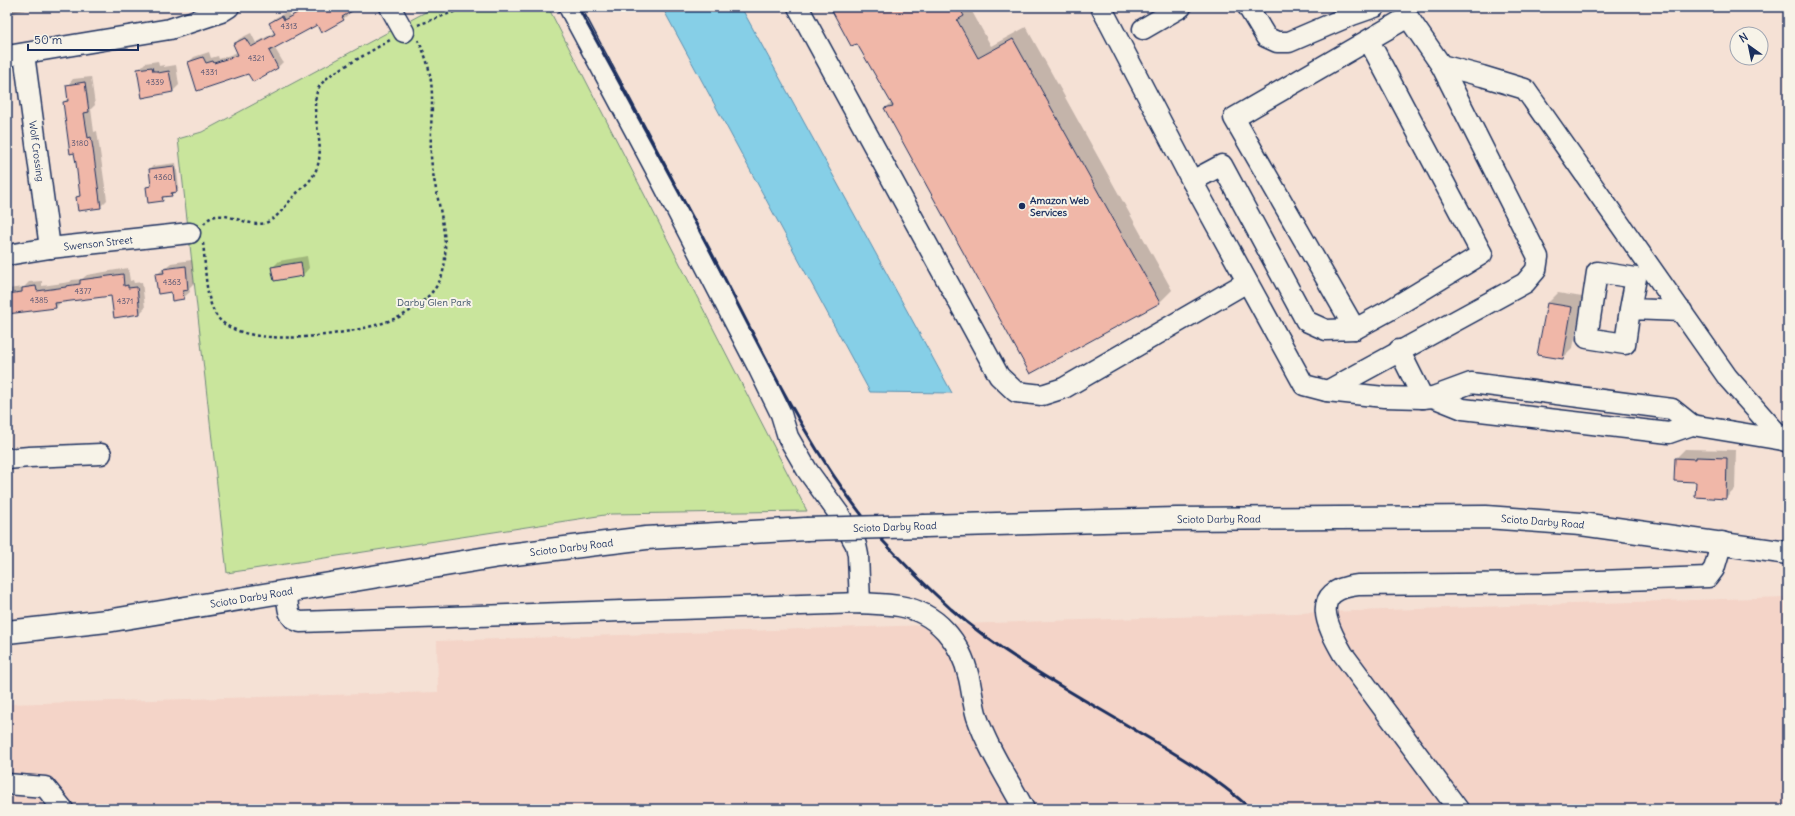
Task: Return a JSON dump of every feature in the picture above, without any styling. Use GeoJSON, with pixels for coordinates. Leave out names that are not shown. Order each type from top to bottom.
{"type":"FeatureCollection","features":[{"type":"Feature","properties":{"kind":"main road","name":"Scioto Darby Road"},"geometry":{"type":"LineString","coordinates":[[7,632],[107,621],[514,554],[646,538],[806,529],[1176,519],[1486,517],[1581,524],[1722,542],[1788,553]]}},
{"type":"Feature","properties":{"kind":"street"},"geometry":{"type":"LineString","coordinates":[[16,55],[170,29],[221,12],[229,7]]}},
{"type":"Feature","properties":{"kind":"street"},"geometry":{"type":"LineString","coordinates":[[390,7],[408,30]]}},
{"type":"Feature","properties":{"kind":"street"},"geometry":{"type":"LineString","coordinates":[[569,7],[655,168],[759,369],[781,414],[788,437],[807,470],[839,514],[856,545],[858,555],[860,603]]}},
{"type":"Feature","properties":{"kind":"street"},"geometry":{"type":"LineString","coordinates":[[798,7],[999,376],[1016,392],[1042,395],[1064,388],[1247,282]]}},
{"type":"Feature","properties":{"kind":"street"},"geometry":{"type":"LineString","coordinates":[[1101,7],[1192,181],[1304,384],[1327,391],[1384,397],[1428,397],[1471,384],[1672,409],[1692,425],[1785,441]]}},
{"type":"Feature","properties":{"kind":"street"},"geometry":{"type":"LineString","coordinates":[[1143,30],[1181,7]]}},
{"type":"Feature","properties":{"kind":"street"},"geometry":{"type":"LineString","coordinates":[[1248,7],[1266,36],[1277,42],[1289,42],[1352,15],[1375,7]]}},
{"type":"Feature","properties":{"kind":"street"},"geometry":{"type":"LineString","coordinates":[[1327,391],[1399,350],[1525,283],[1536,270],[1538,257],[1440,65],[1406,12],[1388,7]]}},
{"type":"Feature","properties":{"kind":"street"},"geometry":{"type":"LineString","coordinates":[[1355,329],[1234,118],[1369,41],[1406,12]]}},
{"type":"Feature","properties":{"kind":"street"},"geometry":{"type":"LineString","coordinates":[[1192,181],[1222,164],[1306,321],[1326,330],[1355,329],[1388,311],[1482,254],[1369,41]]}},
{"type":"Feature","properties":{"kind":"street","name":"Wolf Crossing"},"geometry":{"type":"LineString","coordinates":[[16,55],[50,248]]}},
{"type":"Feature","properties":{"kind":"street"},"geometry":{"type":"LineString","coordinates":[[1440,65],[1482,76],[1525,90],[1728,378],[1785,441]]}},
{"type":"Feature","properties":{"kind":"street","name":"Swenson Street"},"geometry":{"type":"LineString","coordinates":[[7,254],[196,232]]}},
{"type":"Feature","properties":{"kind":"street"},"geometry":{"type":"LineString","coordinates":[[1630,309],[1682,311]]}},
{"type":"Feature","properties":{"kind":"street"},"geometry":{"type":"LineString","coordinates":[[1399,350],[1428,397],[1463,409],[1669,433],[1692,425]]}},
{"type":"Feature","properties":{"kind":"street"},"geometry":{"type":"LineString","coordinates":[[7,459],[101,454]]}},
{"type":"Feature","properties":{"kind":"street"},"geometry":{"type":"LineString","coordinates":[[1458,809],[1343,654],[1334,638],[1325,614],[1326,604],[1331,595],[1343,588],[1358,585],[1544,583],[1708,577],[1714,569],[1722,542]]}},
{"type":"Feature","properties":{"kind":"street"},"geometry":{"type":"LineString","coordinates":[[287,592],[290,616],[294,620],[300,622],[860,603],[900,606],[916,610],[938,623],[951,636],[965,665],[969,679],[971,696],[985,736],[1024,809]]}},
{"type":"Feature","properties":{"kind":"street"},"geometry":{"type":"LineString","coordinates":[[7,784],[45,787],[63,809]]}},
{"type":"Feature","properties":{"kind":"path"},"geometry":{"type":"LineString","coordinates":[[408,30],[422,48],[432,82],[433,106],[431,155],[446,256],[441,278],[426,297],[411,310],[395,319],[342,332],[315,337],[274,337],[240,331],[222,322],[212,309],[196,232],[206,222],[216,216],[230,217],[255,224],[263,223],[280,213],[312,178],[319,162],[320,149],[316,108],[318,88],[324,80],[408,30],[428,20],[467,7]]}},
{"type":"Feature","properties":{"kind":"shaded area"},"geometry":{"type":"Polygon","coordinates":[[[1788,597],[1788,809],[7,809],[7,704],[438,692],[437,641],[1788,597]]]}},
{"type":"Feature","properties":{"kind":"green space","name":"Darby Glen Park"},"geometry":{"type":"Polygon","coordinates":[[[435,7],[548,7],[807,511],[611,514],[227,573],[178,139],[202,132],[435,7]]]}},
{"type":"Feature","properties":{"kind":"water"},"geometry":{"type":"Polygon","coordinates":[[[662,7],[741,7],[952,393],[870,392],[662,7]]]}},
{"type":"Feature","properties":{"kind":"building"},"geometry":{"type":"Polygon","coordinates":[[[308,7],[359,7],[342,17],[344,20],[321,33],[317,25],[269,51],[278,68],[253,82],[248,74],[197,91],[188,62],[203,57],[206,63],[213,61],[214,63],[238,55],[233,44],[245,38],[251,47],[275,34],[269,23],[282,16],[284,20],[308,7]]]}},
{"type":"Feature","properties":{"kind":"building","name":"Amazon Web Services"},"geometry":{"type":"Polygon","coordinates":[[[830,7],[959,7],[964,16],[957,20],[978,58],[1013,39],[1160,303],[1030,374],[884,108],[893,106],[857,44],[851,46],[830,7]]]}},
{"type":"Feature","properties":{"kind":"building"},"geometry":{"type":"Polygon","coordinates":[[[152,67],[153,71],[157,71],[158,73],[169,71],[173,92],[142,98],[137,69],[152,67]]]}},
{"type":"Feature","properties":{"kind":"building"},"geometry":{"type":"Polygon","coordinates":[[[85,82],[89,112],[84,113],[88,138],[91,137],[101,208],[78,211],[76,197],[80,196],[76,163],[74,153],[70,154],[63,102],[68,101],[66,85],[85,82]]]}},
{"type":"Feature","properties":{"kind":"building"},"geometry":{"type":"Polygon","coordinates":[[[174,166],[177,192],[171,193],[172,196],[162,197],[163,201],[148,203],[146,187],[151,186],[149,169],[174,166]]]}},
{"type":"Feature","properties":{"kind":"building"},"geometry":{"type":"Polygon","coordinates":[[[301,262],[303,276],[274,281],[271,267],[301,262]]]}},
{"type":"Feature","properties":{"kind":"building"},"geometry":{"type":"Polygon","coordinates":[[[186,266],[188,290],[183,291],[184,299],[172,301],[171,292],[158,294],[155,274],[164,273],[163,269],[186,266]]]}},
{"type":"Feature","properties":{"kind":"building"},"geometry":{"type":"Polygon","coordinates":[[[123,274],[124,286],[128,285],[128,288],[137,287],[140,314],[114,318],[111,296],[55,303],[56,308],[7,314],[7,294],[22,292],[22,288],[36,286],[37,291],[66,287],[80,284],[80,280],[123,274]]]}},
{"type":"Feature","properties":{"kind":"building"},"geometry":{"type":"Polygon","coordinates":[[[1547,303],[1572,307],[1563,359],[1537,355],[1547,303]]]}},
{"type":"Feature","properties":{"kind":"building"},"geometry":{"type":"Polygon","coordinates":[[[1696,457],[1727,458],[1726,499],[1695,497],[1696,482],[1674,481],[1675,458],[1696,459],[1696,457]]]}},
{"type":"Feature","properties":{"kind":"railway"},"geometry":{"type":"LineString","coordinates":[[578,7],[712,254],[789,402],[832,474],[856,508],[882,540],[951,609],[994,643],[1040,674],[1195,766],[1251,809]]}},
{"type":"Feature","properties":{"kind":"place","name":"Amazon Web Services"},"geometry":{"type":"Point","coordinates":[1022,206]}}]}
